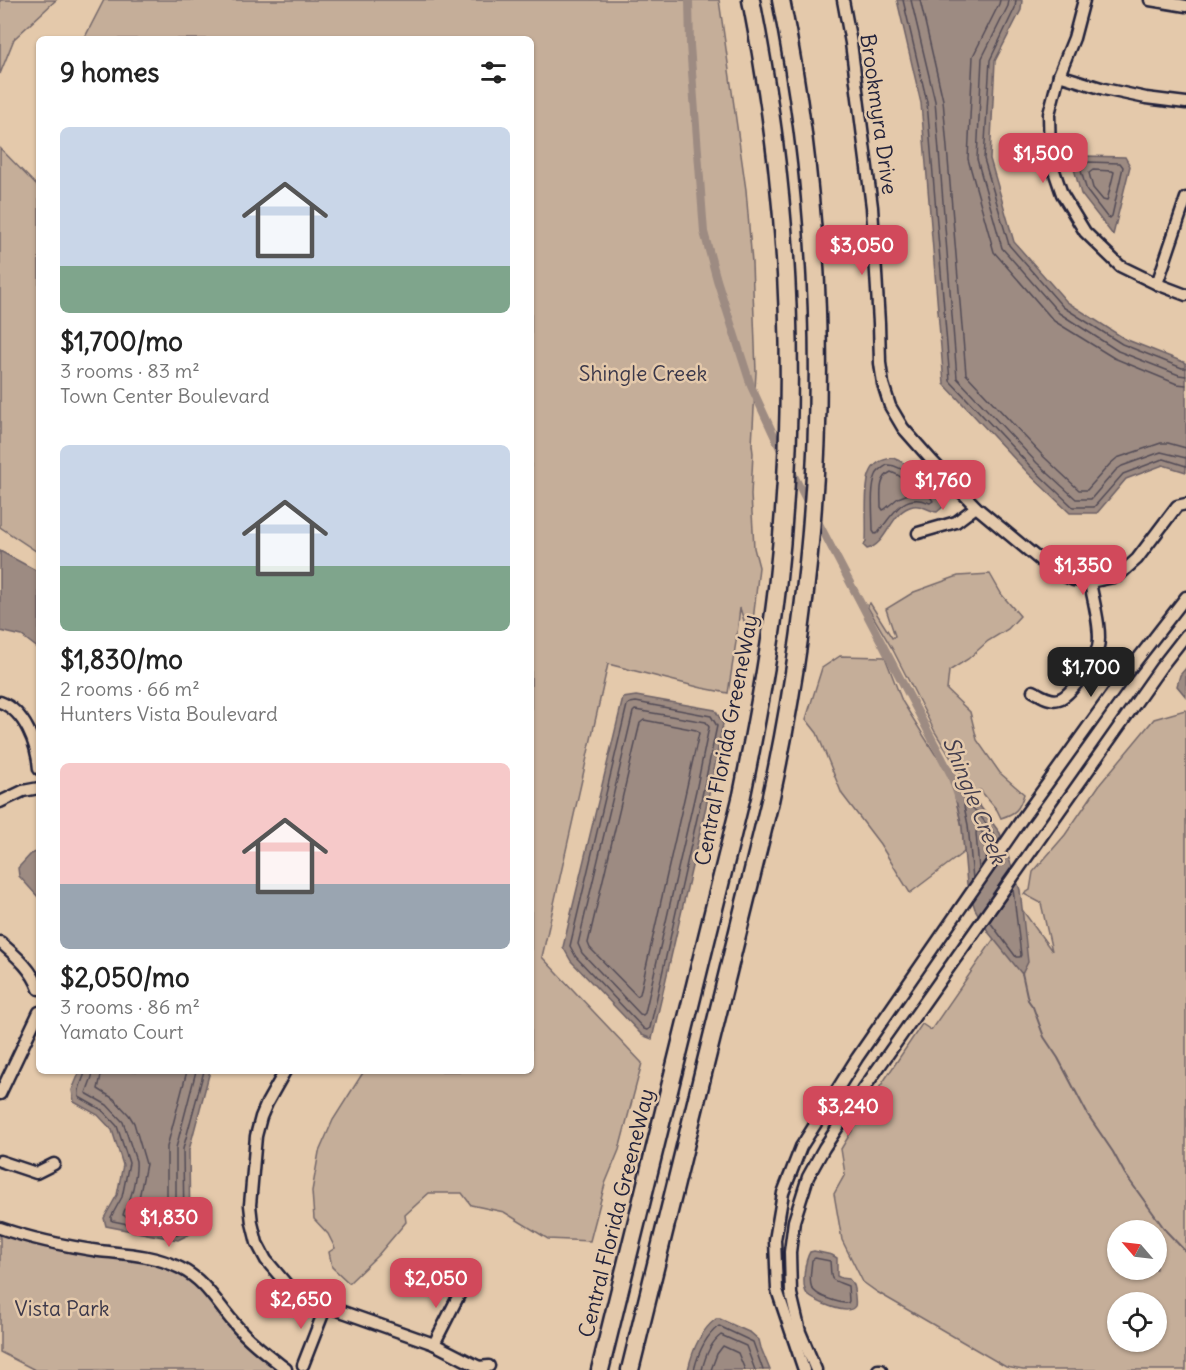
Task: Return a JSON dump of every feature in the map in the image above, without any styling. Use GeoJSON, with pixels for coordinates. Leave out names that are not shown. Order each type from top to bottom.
{"type":"FeatureCollection","features":[{"type":"Feature","properties":{"kind":"highway","name":"Central Florida GreeneWay"},"geometry":{"type":"LineString","coordinates":[[600,1370],[733,832],[758,717],[777,589],[789,431],[789,328],[782,211],[768,94],[751,0]]}},
{"type":"Feature","properties":{"kind":"highway"},"geometry":{"type":"LineString","coordinates":[[630,1370],[778,761],[794,679],[803,614],[815,485],[817,317],[814,247],[801,119],[781,0]]}},
{"type":"Feature","properties":{"kind":"street","name":"Brookmyra Drive"},"geometry":{"type":"LineString","coordinates":[[843,0],[851,43],[872,207],[880,363],[883,384],[890,406],[903,428],[976,507],[1053,571],[1074,580],[1090,582],[1119,576],[1137,559],[1178,507],[1186,504]]}},
{"type":"Feature","properties":{"kind":"street"},"geometry":{"type":"LineString","coordinates":[[1084,0],[1074,38],[1059,75],[1049,114],[1050,159],[1062,194],[1085,232],[1120,266],[1186,295]]}},
{"type":"Feature","properties":{"kind":"street"},"geometry":{"type":"LineString","coordinates":[[1150,0],[1186,6]]}},
{"type":"Feature","properties":{"kind":"street"},"geometry":{"type":"LineString","coordinates":[[1059,75],[1104,89],[1146,98],[1186,103]]}},
{"type":"Feature","properties":{"kind":"street"},"geometry":{"type":"LineString","coordinates":[[1158,284],[1186,198]]}},
{"type":"Feature","properties":{"kind":"street"},"geometry":{"type":"LineString","coordinates":[[918,533],[956,522],[976,507]]}},
{"type":"Feature","properties":{"kind":"street"},"geometry":{"type":"LineString","coordinates":[[1033,691],[1049,700],[1059,699],[1068,694],[1091,663],[1098,646],[1098,626],[1090,582]]}},
{"type":"Feature","properties":{"kind":"street"},"geometry":{"type":"LineString","coordinates":[[804,1370],[777,1290],[776,1240],[783,1193],[801,1147],[857,1058],[1022,819],[1123,678],[1186,597]]}},
{"type":"Feature","properties":{"kind":"street"},"geometry":{"type":"LineString","coordinates":[[816,1370],[800,1332],[791,1294],[790,1252],[794,1221],[808,1177],[855,1101],[1186,635]]}},
{"type":"Feature","properties":{"kind":"street"},"geometry":{"type":"LineString","coordinates":[[0,702],[10,706],[27,729],[36,752]]}},
{"type":"Feature","properties":{"kind":"street"},"geometry":{"type":"LineString","coordinates":[[0,802],[23,791],[36,789]]}},
{"type":"Feature","properties":{"kind":"street"},"geometry":{"type":"LineString","coordinates":[[0,942],[24,963],[36,982]]}},
{"type":"Feature","properties":{"kind":"street"},"geometry":{"type":"LineString","coordinates":[[0,1094],[36,1021]]}},
{"type":"Feature","properties":{"kind":"street"},"geometry":{"type":"LineString","coordinates":[[283,1074],[267,1103],[256,1136],[250,1205],[257,1243],[266,1260],[288,1286],[326,1306],[434,1344],[479,1367],[489,1366]]}},
{"type":"Feature","properties":{"kind":"street"},"geometry":{"type":"LineString","coordinates":[[0,1161],[36,1173],[54,1164]]}},
{"type":"Feature","properties":{"kind":"street"},"geometry":{"type":"LineString","coordinates":[[0,1228],[56,1244],[142,1255],[181,1269],[198,1280],[250,1340],[285,1370],[294,1364],[306,1367],[326,1306]]}},
{"type":"Feature","properties":{"kind":"street"},"geometry":{"type":"LineString","coordinates":[[434,1344],[462,1289],[459,1276]]}},
{"type":"Feature","properties":{"kind":"green space"},"geometry":{"type":"Polygon","coordinates":[[[0,0],[56,0],[14,39],[0,74],[0,0]]]}},
{"type":"Feature","properties":{"kind":"green space","name":"Shingle Creek"},"geometry":{"type":"Polygon","coordinates":[[[104,0],[719,0],[746,190],[752,263],[756,372],[751,495],[754,548],[759,567],[752,630],[744,621],[740,608],[728,693],[608,664],[542,957],[642,1063],[619,1150],[605,1184],[590,1241],[548,1239],[504,1212],[471,1205],[462,1193],[429,1193],[405,1215],[406,1222],[378,1255],[349,1283],[332,1267],[329,1252],[335,1248],[328,1234],[314,1219],[312,1191],[319,1152],[333,1120],[362,1074],[534,1074],[534,36],[86,36],[104,0]]]}},
{"type":"Feature","properties":{"kind":"green space"},"geometry":{"type":"Polygon","coordinates":[[[0,148],[36,185],[36,551],[0,527],[0,148]]]}},
{"type":"Feature","properties":{"kind":"green space"},"geometry":{"type":"Polygon","coordinates":[[[990,574],[1002,595],[1020,616],[1008,629],[988,641],[968,659],[949,671],[947,690],[970,712],[977,740],[1000,773],[1024,794],[1016,810],[1001,818],[980,790],[972,793],[935,732],[893,650],[867,606],[870,603],[892,638],[895,636],[886,609],[914,592],[958,576],[990,574]]]}},
{"type":"Feature","properties":{"kind":"green space"},"geometry":{"type":"Polygon","coordinates":[[[840,656],[885,657],[902,701],[935,754],[959,780],[963,788],[955,796],[962,827],[964,852],[910,893],[880,844],[842,794],[817,733],[806,719],[822,668],[840,656]]]}},
{"type":"Feature","properties":{"kind":"green space","name":"Shingle Creek"},"geometry":{"type":"Polygon","coordinates":[[[1186,711],[1186,1370],[1023,1370],[1006,1367],[863,1282],[842,1240],[834,1194],[845,1174],[841,1149],[865,1109],[922,1024],[931,1030],[1018,904],[1052,951],[1041,903],[1024,894],[1030,890],[1033,872],[1065,835],[1100,784],[1154,719],[1186,711]]]}},
{"type":"Feature","properties":{"kind":"green space","name":"Vista Park"},"geometry":{"type":"Polygon","coordinates":[[[0,1228],[181,1269],[285,1370],[35,1370],[0,1352],[0,1228]]]}},
{"type":"Feature","properties":{"kind":"water"},"geometry":{"type":"Polygon","coordinates":[[[897,0],[1022,0],[1021,10],[995,61],[990,159],[1014,242],[1067,302],[1125,339],[1186,363],[1186,472],[1163,465],[1126,479],[1097,513],[1070,513],[1028,473],[944,384],[921,103],[897,0]]]}},
{"type":"Feature","properties":{"kind":"water"},"geometry":{"type":"Polygon","coordinates":[[[1084,156],[1125,157],[1130,166],[1113,235],[1081,194],[1074,169],[1084,156]]]}},
{"type":"Feature","properties":{"kind":"water"},"geometry":{"type":"Polygon","coordinates":[[[893,458],[922,477],[944,503],[944,506],[937,512],[916,506],[905,509],[894,520],[880,541],[867,549],[864,546],[868,479],[876,464],[893,458]]]}},
{"type":"Feature","properties":{"kind":"water"},"geometry":{"type":"Polygon","coordinates":[[[0,551],[36,570],[36,647],[22,636],[0,631],[0,551]]]}},
{"type":"Feature","properties":{"kind":"water"},"geometry":{"type":"Polygon","coordinates":[[[1186,668],[1186,697],[1177,686],[1180,675],[1186,668]]]}},
{"type":"Feature","properties":{"kind":"water"},"geometry":{"type":"Polygon","coordinates":[[[636,696],[715,710],[723,724],[652,1039],[642,1035],[571,961],[563,947],[623,698],[636,696]]]}},
{"type":"Feature","properties":{"kind":"water"},"geometry":{"type":"Polygon","coordinates":[[[963,788],[1000,833],[1020,890],[1028,962],[1022,974],[989,933],[975,909],[967,884],[962,826],[955,796],[963,788]]]}},
{"type":"Feature","properties":{"kind":"water"},"geometry":{"type":"Polygon","coordinates":[[[36,852],[36,895],[19,876],[18,868],[31,854],[36,852]]]}},
{"type":"Feature","properties":{"kind":"water"},"geometry":{"type":"Polygon","coordinates":[[[79,1074],[209,1074],[189,1150],[190,1234],[178,1240],[106,1226],[104,1218],[117,1195],[123,1165],[112,1130],[98,1115],[74,1102],[72,1090],[79,1074]]]}},
{"type":"Feature","properties":{"kind":"water"},"geometry":{"type":"Polygon","coordinates":[[[814,1251],[837,1258],[837,1276],[849,1279],[854,1287],[855,1306],[851,1309],[831,1307],[807,1294],[804,1285],[805,1267],[810,1252],[814,1251]]]}},
{"type":"Feature","properties":{"kind":"water"},"geometry":{"type":"Polygon","coordinates":[[[716,1319],[751,1333],[759,1340],[770,1370],[688,1370],[698,1342],[705,1330],[716,1319]]]}},
{"type":"Feature","properties":{"kind":"pier"},"geometry":{"type":"Polygon","coordinates":[[[1003,834],[1009,849],[971,904],[966,889],[1003,834]]]}},
{"type":"Feature","properties":{"kind":"pier"},"geometry":{"type":"Polygon","coordinates":[[[1014,864],[1019,879],[984,930],[977,918],[1014,864]]]}},
{"type":"Feature","properties":{"kind":"waterway","name":"Shingle Creek"},"geometry":{"type":"LineString","coordinates":[[689,0],[690,45],[704,232],[751,386],[783,455]]}},
{"type":"Feature","properties":{"kind":"waterway","name":"Shingle Creek"},"geometry":{"type":"LineString","coordinates":[[790,468],[809,505]]}},
{"type":"Feature","properties":{"kind":"waterway","name":"Shingle Creek"},"geometry":{"type":"LineString","coordinates":[[815,516],[951,775],[959,799]]}},
{"type":"Feature","properties":{"kind":"waterway","name":"Shingle Creek"},"geometry":{"type":"LineString","coordinates":[[1022,973],[1028,1000],[1033,1007],[1044,1037],[1058,1058],[1088,1115],[1125,1174],[1166,1231],[1186,1252]]}}]}
